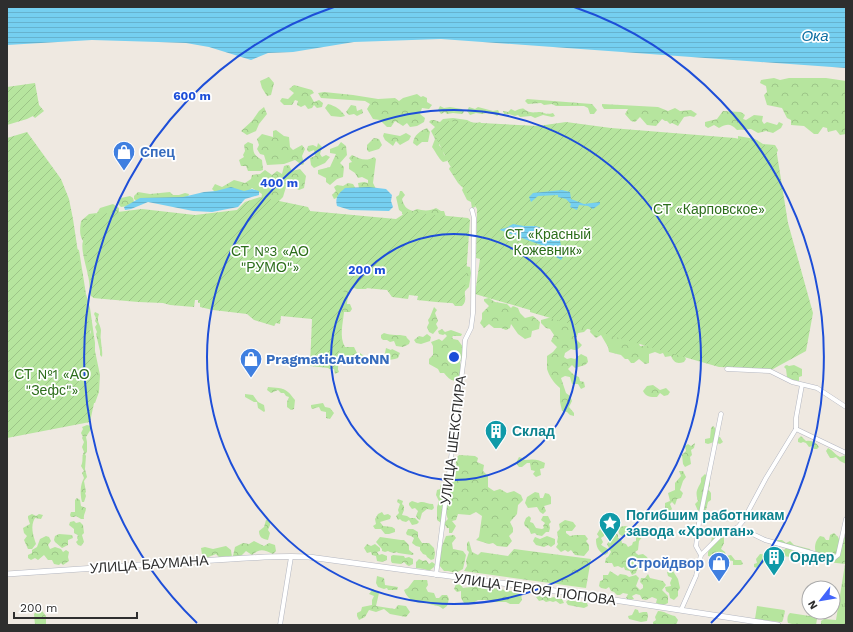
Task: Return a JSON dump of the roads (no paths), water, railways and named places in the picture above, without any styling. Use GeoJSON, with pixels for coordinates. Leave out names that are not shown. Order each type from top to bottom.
{"type":"FeatureCollection","features":[{"type":"Feature","properties":{"kind":"street","name":"УЛИЦА ШЕКСПИРА"},"geometry":{"type":"LineString","coordinates":[[436,575],[465,340],[471,328],[473,313],[474,218],[472,210]]}},
{"type":"Feature","properties":{"kind":"street"},"geometry":{"type":"LineString","coordinates":[[727,369],[770,371],[792,382],[817,388],[846,407]]}},
{"type":"Feature","properties":{"kind":"street"},"geometry":{"type":"LineString","coordinates":[[681,610],[696,576],[701,555],[720,536],[738,527],[743,521],[766,478],[796,430],[796,418],[802,385]]}},
{"type":"Feature","properties":{"kind":"street"},"geometry":{"type":"LineString","coordinates":[[701,555],[696,546],[699,523],[721,414]]}},
{"type":"Feature","properties":{"kind":"street"},"geometry":{"type":"LineString","coordinates":[[796,430],[846,453]]}},
{"type":"Feature","properties":{"kind":"street"},"geometry":{"type":"LineString","coordinates":[[738,527],[765,540],[833,559],[838,555],[846,519]]}},
{"type":"Feature","properties":{"kind":"street","name":"УЛИЦА ГЕРОЯ ПОПОВА"},"geometry":{"type":"LineString","coordinates":[[292,557],[315,558],[544,589],[778,625]]}},
{"type":"Feature","properties":{"kind":"street"},"geometry":{"type":"LineString","coordinates":[[280,625],[292,557]]}},
{"type":"Feature","properties":{"kind":"street","name":"УЛИЦА БАУМАНА"},"geometry":{"type":"LineString","coordinates":[[7,574],[192,561],[292,557]]}},
{"type":"Feature","properties":{"kind":"water","name":"Ока"},"geometry":{"type":"Polygon","coordinates":[[[7,7],[846,7],[846,68],[441,39],[354,42],[293,52],[268,53],[251,60],[209,47],[186,43],[92,40],[7,45],[7,7]]]}},
{"type":"Feature","properties":{"kind":"water"},"geometry":{"type":"Polygon","coordinates":[[[231,187],[244,191],[252,189],[259,191],[259,195],[245,199],[238,207],[212,212],[193,211],[148,202],[131,209],[125,210],[124,207],[140,198],[183,197],[231,187]]]}},
{"type":"Feature","properties":{"kind":"water"},"geometry":{"type":"Polygon","coordinates":[[[369,187],[386,189],[392,195],[391,201],[393,207],[389,211],[350,210],[337,206],[336,200],[345,188],[369,187]]]}},
{"type":"Feature","properties":{"kind":"water"},"geometry":{"type":"Polygon","coordinates":[[[562,190],[570,192],[571,199],[584,204],[600,202],[600,204],[593,209],[588,206],[579,205],[577,210],[570,207],[571,204],[566,199],[558,197],[558,195],[538,196],[531,202],[529,197],[533,193],[562,190]]]}},
{"type":"Feature","properties":{"kind":"water"},"geometry":{"type":"Polygon","coordinates":[[[513,224],[536,226],[559,235],[564,254],[561,260],[556,257],[553,249],[500,230],[513,224]]]}},
{"type":"Feature","properties":{"kind":"place","name":"Спец"},"geometry":{"type":"Point","coordinates":[124,172]}},
{"type":"Feature","properties":{"kind":"place","name":"PragmaticAutoNN"},"geometry":{"type":"Point","coordinates":[251,378]}},
{"type":"Feature","properties":{"kind":"place","name":"Склад"},"geometry":{"type":"Point","coordinates":[496,450]}},
{"type":"Feature","properties":{"kind":"place","name":"Погибшим работникам завода «Хромтан»"},"geometry":{"type":"Point","coordinates":[610,542]}},
{"type":"Feature","properties":{"kind":"place","name":"Ордер"},"geometry":{"type":"Point","coordinates":[774,576]}},
{"type":"Feature","properties":{"kind":"place","name":"Стройдвор"},"geometry":{"type":"Point","coordinates":[719,582]}},
{"type":"Feature","properties":{"kind":"park label","name":"СТ «Карповское»"},"geometry":{"type":"Point","coordinates":[709,209]}},
{"type":"Feature","properties":{"kind":"park label","name":"СТ «Красный Кожевник»"},"geometry":{"type":"Point","coordinates":[548,242]}},
{"type":"Feature","properties":{"kind":"park label","name":"СТ №3 «АО \"РУМО\"»"},"geometry":{"type":"Point","coordinates":[270,260]}},
{"type":"Feature","properties":{"kind":"park label","name":"СТ №1 «АО \"Зефс\"»"},"geometry":{"type":"Point","coordinates":[52,382]}}]}
